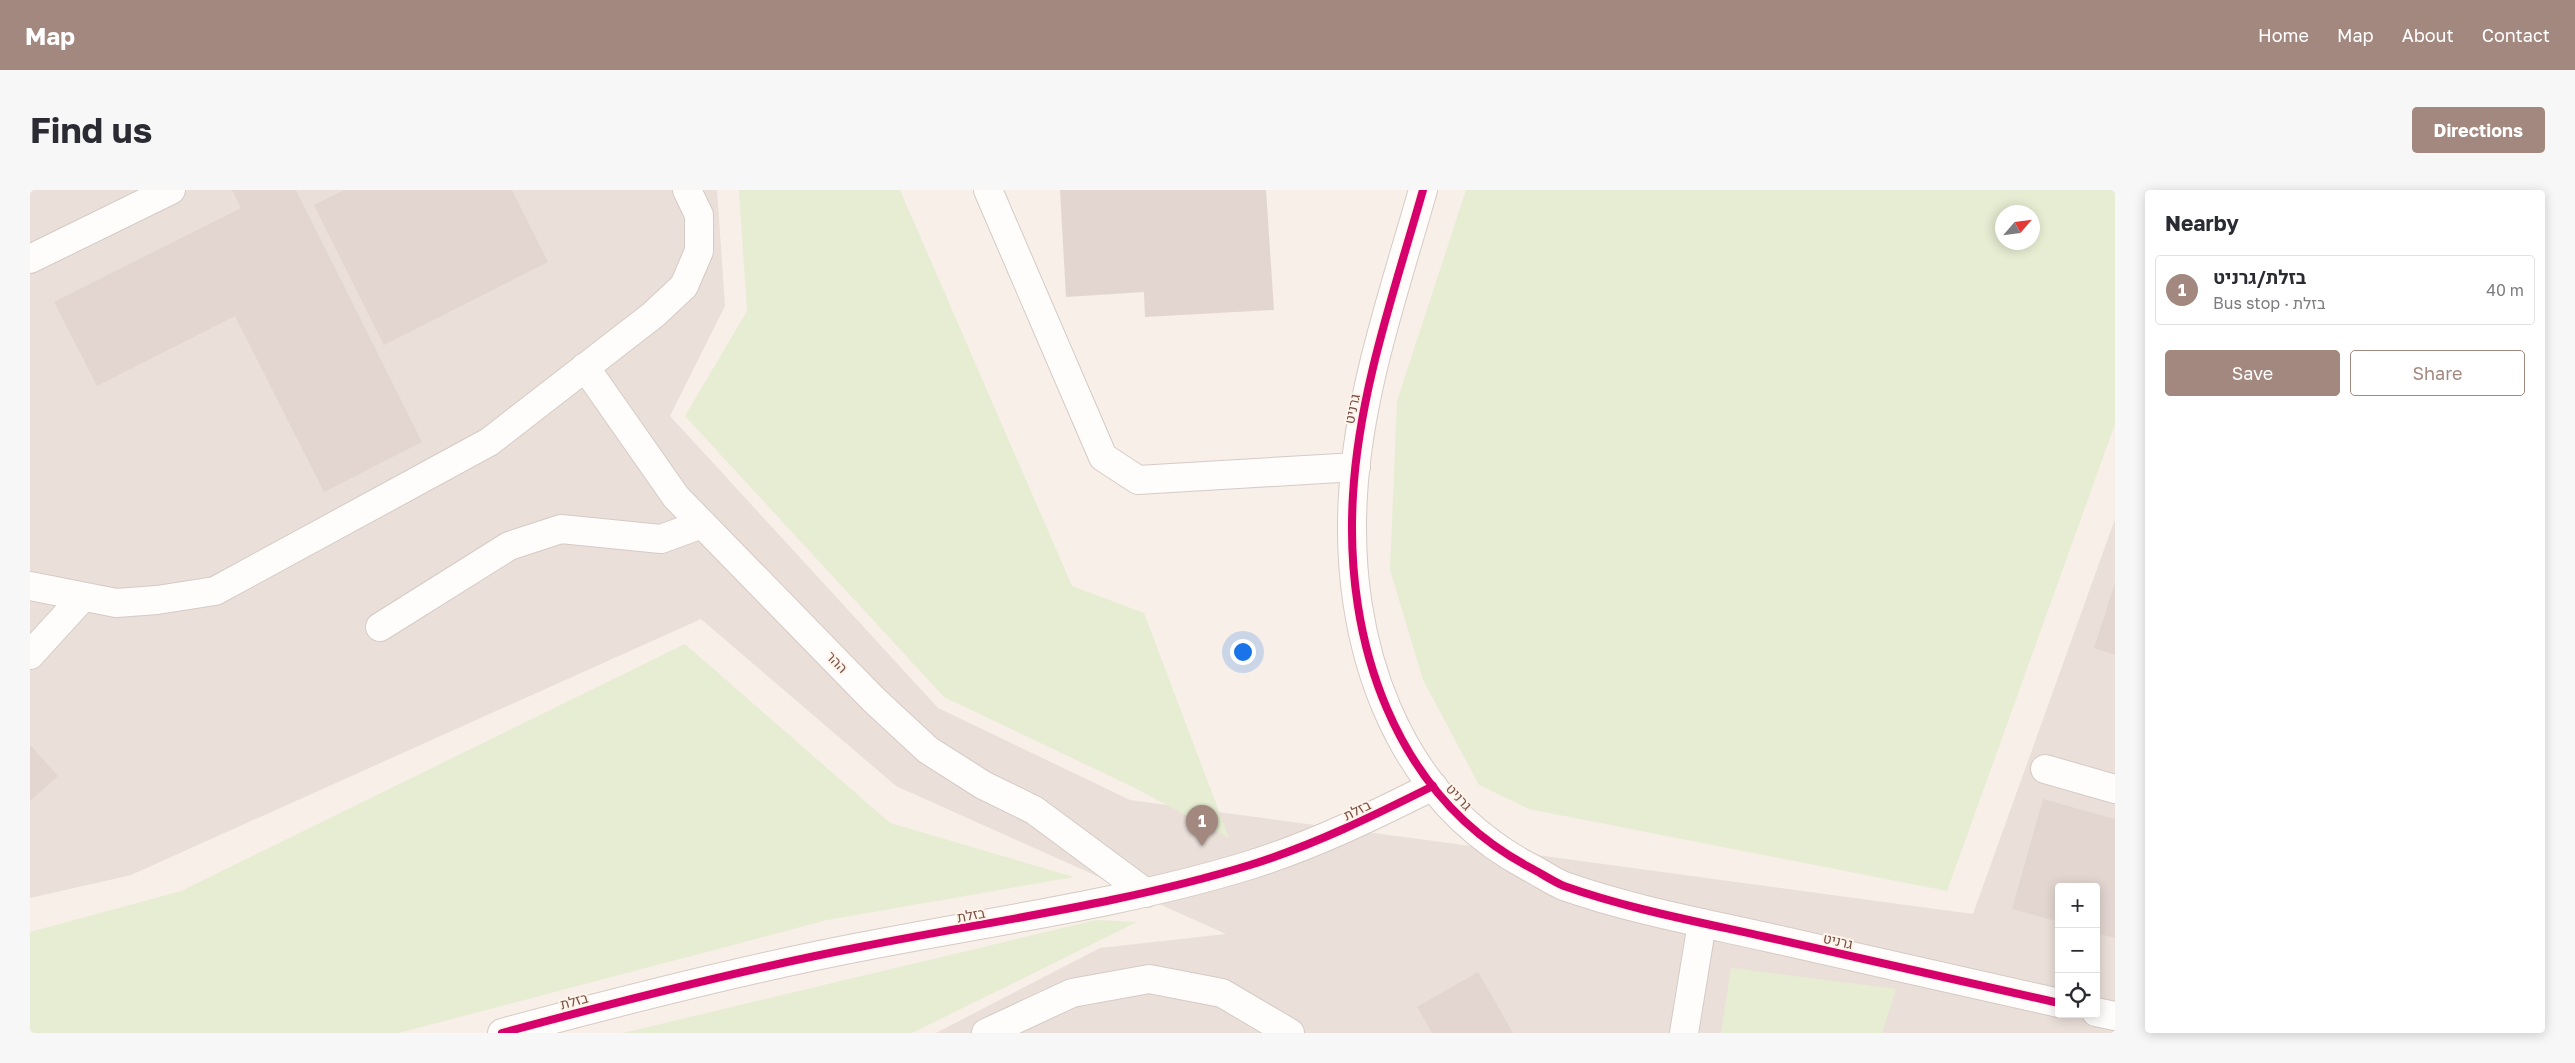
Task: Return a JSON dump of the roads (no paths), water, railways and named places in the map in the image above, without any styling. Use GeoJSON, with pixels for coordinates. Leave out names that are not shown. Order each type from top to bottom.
{"type":"FeatureCollection","features":[{"type":"Feature","properties":{"kind":"street"},"geometry":{"type":"LineString","coordinates":[[30,259],[171,190]]}},
{"type":"Feature","properties":{"kind":"street"},"geometry":{"type":"LineString","coordinates":[[30,586],[116,603],[157,600],[215,590],[489,442],[653,315],[684,286],[699,250],[699,215],[687,190]]}},
{"type":"Feature","properties":{"kind":"street"},"geometry":{"type":"LineString","coordinates":[[988,190],[1103,458],[1138,480],[1356,467]]}},
{"type":"Feature","properties":{"kind":"street","name":"גרניט"},"geometry":{"type":"LineString","coordinates":[[1422,190],[1377,354],[1361,424],[1353,495],[1353,565],[1362,633],[1381,697],[1410,756],[1449,808],[1500,851],[1562,885],[1702,923],[2055,1002]]}},
{"type":"Feature","properties":{"kind":"street","name":"ההר"},"geometry":{"type":"LineString","coordinates":[[584,367],[676,498],[874,700],[928,750],[983,784],[1034,810],[1146,893]]}},
{"type":"Feature","properties":{"kind":"street"},"geometry":{"type":"LineString","coordinates":[[380,627],[509,546],[561,529],[661,539],[702,524]]}},
{"type":"Feature","properties":{"kind":"street"},"geometry":{"type":"LineString","coordinates":[[30,654],[83,596]]}},
{"type":"Feature","properties":{"kind":"street"},"geometry":{"type":"LineString","coordinates":[[2045,769],[2115,789]]}},
{"type":"Feature","properties":{"kind":"street","name":"בזלת"},"geometry":{"type":"LineString","coordinates":[[502,1033],[777,964],[1146,893],[1252,864],[1300,848],[1346,829],[1432,786]]}},
{"type":"Feature","properties":{"kind":"street"},"geometry":{"type":"LineString","coordinates":[[1684,1033],[1702,923]]}},
{"type":"Feature","properties":{"kind":"street"},"geometry":{"type":"LineString","coordinates":[[986,1033],[1072,993],[1149,979],[1222,993],[1290,1033]]}},
{"type":"Feature","properties":{"kind":"street"},"geometry":{"type":"LineString","coordinates":[[2100,1013],[2115,1016]]}},
{"type":"Feature","properties":{"kind":"place","name":"בזלת/גרניט"},"geometry":{"type":"Point","coordinates":[1202,846]}}]}
